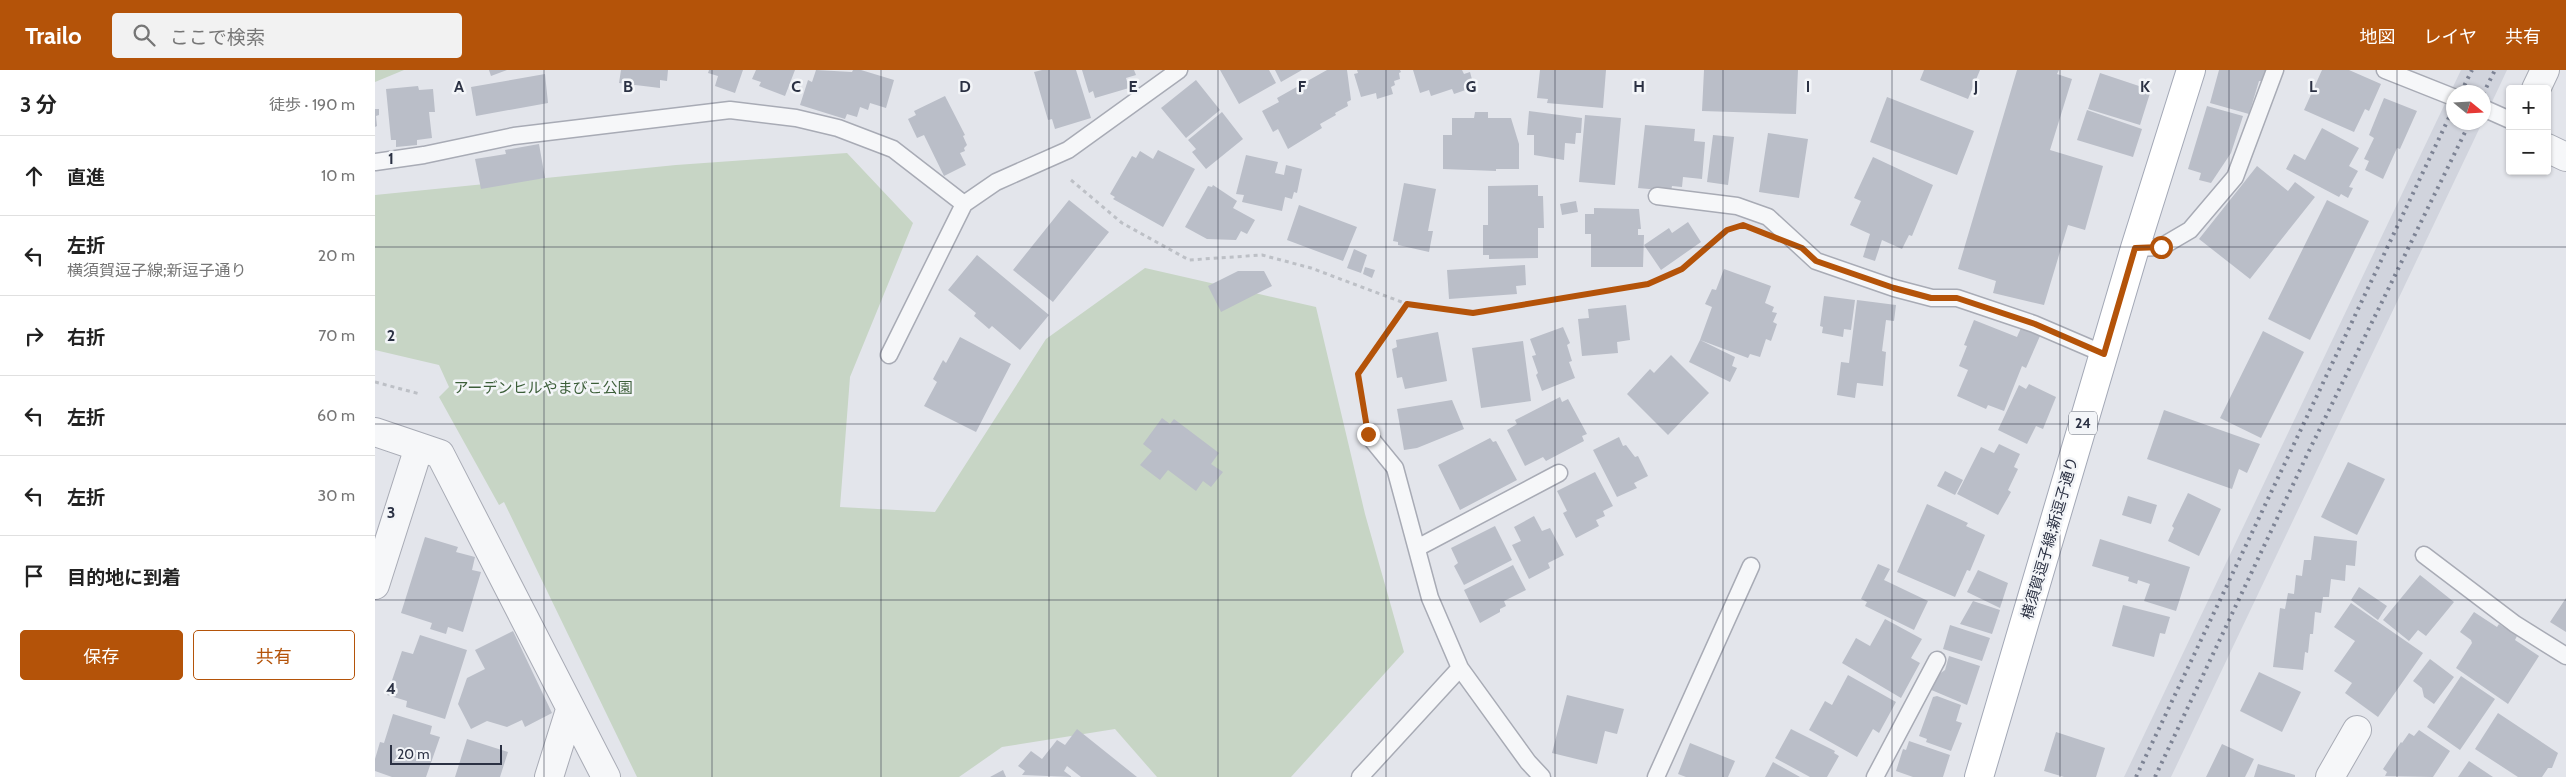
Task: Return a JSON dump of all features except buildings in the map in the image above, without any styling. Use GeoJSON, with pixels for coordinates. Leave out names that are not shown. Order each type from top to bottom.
{"type":"FeatureCollection","features":[{"type":"Feature","properties":{"kind":"main road","name":"横須賀逗子線;新逗子通り"},"geometry":{"type":"LineString","coordinates":[[1979,777],[2135,248],[2191,70]]}},
{"type":"Feature","properties":{"kind":"street"},"geometry":{"type":"LineString","coordinates":[[2538,85],[2545,70]]}},
{"type":"Feature","properties":{"kind":"street"},"geometry":{"type":"LineString","coordinates":[[2551,150],[2566,157]]}},
{"type":"Feature","properties":{"kind":"street"},"geometry":{"type":"LineString","coordinates":[[375,432],[440,454],[606,777]]}},
{"type":"Feature","properties":{"kind":"street"},"geometry":{"type":"LineString","coordinates":[[375,585],[419,447]]}},
{"type":"Feature","properties":{"kind":"street"},"geometry":{"type":"LineString","coordinates":[[549,777],[570,710]]}},
{"type":"Feature","properties":{"kind":"street"},"geometry":{"type":"LineString","coordinates":[[2330,777],[2357,730]]}},
{"type":"Feature","properties":{"kind":"lane"},"geometry":{"type":"LineString","coordinates":[[889,355],[964,204],[996,182],[1068,150],[1179,70]]}},
{"type":"Feature","properties":{"kind":"lane"},"geometry":{"type":"LineString","coordinates":[[2135,248],[2161,247],[2190,230],[2235,177],[2275,70]]}},
{"type":"Feature","properties":{"kind":"lane"},"geometry":{"type":"LineString","coordinates":[[2385,70],[2446,93]]}},
{"type":"Feature","properties":{"kind":"lane"},"geometry":{"type":"LineString","coordinates":[[375,162],[424,155],[514,136],[730,110],[797,118],[838,128],[893,149],[964,204]]}},
{"type":"Feature","properties":{"kind":"lane"},"geometry":{"type":"LineString","coordinates":[[2491,112],[2506,118]]}},
{"type":"Feature","properties":{"kind":"lane"},"geometry":{"type":"LineString","coordinates":[[1657,196],[1737,206],[1768,217],[1816,261],[1894,288],[1931,298],[1957,298],[2035,324],[2104,354]]}},
{"type":"Feature","properties":{"kind":"lane"},"geometry":{"type":"LineString","coordinates":[[1368,434],[1395,468],[1430,598],[1460,668],[1528,762],[1543,777]]}},
{"type":"Feature","properties":{"kind":"lane"},"geometry":{"type":"LineString","coordinates":[[1417,548],[1559,473]]}},
{"type":"Feature","properties":{"kind":"lane"},"geometry":{"type":"LineString","coordinates":[[2424,555],[2515,624],[2566,656]]}},
{"type":"Feature","properties":{"kind":"lane"},"geometry":{"type":"LineString","coordinates":[[1656,777],[1751,566]]}},
{"type":"Feature","properties":{"kind":"lane"},"geometry":{"type":"LineString","coordinates":[[1875,777],[1937,660]]}},
{"type":"Feature","properties":{"kind":"lane"},"geometry":{"type":"LineString","coordinates":[[1360,777],[1460,668]]}},
{"type":"Feature","properties":{"kind":"path"},"geometry":{"type":"LineString","coordinates":[[1050,158],[1063,173],[1122,223],[1189,260],[1262,255],[1311,268],[1407,304],[1473,313],[1648,284],[1682,269],[1727,230]]}},
{"type":"Feature","properties":{"kind":"path"},"geometry":{"type":"LineString","coordinates":[[1368,434],[1358,374],[1407,304]]}},
{"type":"Feature","properties":{"kind":"path"},"geometry":{"type":"LineString","coordinates":[[375,382],[420,394]]}},
{"type":"Feature","properties":{"kind":"shaded area"},"geometry":{"type":"Polygon","coordinates":[[[2461,70],[2507,70],[2491,104],[2491,85],[2454,85],[2461,70]]]}},
{"type":"Feature","properties":{"kind":"shaded area"},"geometry":{"type":"Polygon","coordinates":[[[2446,101],[2446,130],[2479,130],[2171,777],[2124,777],[2446,101]]]}},
{"type":"Feature","properties":{"kind":"green space"},"geometry":{"type":"Polygon","coordinates":[[[375,70],[404,70],[375,82],[375,70]]]}},
{"type":"Feature","properties":{"kind":"green space","name":"アーデンヒルやまびこ公園"},"geometry":{"type":"Polygon","coordinates":[[[847,153],[913,223],[850,377],[840,507],[935,512],[1046,339],[1145,268],[1316,307],[1365,514],[1404,652],[1291,777],[1157,777],[1115,729],[1002,747],[959,777],[637,777],[504,502],[499,505],[439,397],[449,387],[439,365],[375,350],[375,195],[676,165],[847,153]]]}},
{"type":"Feature","properties":{"kind":"railway"},"geometry":{"type":"LineString","coordinates":[[2464,85],[2472,70]]}},
{"type":"Feature","properties":{"kind":"railway"},"geometry":{"type":"LineString","coordinates":[[2488,85],[2495,70]]}},
{"type":"Feature","properties":{"kind":"railway"},"geometry":{"type":"LineString","coordinates":[[2136,777],[2446,124]]}},
{"type":"Feature","properties":{"kind":"railway"},"geometry":{"type":"LineString","coordinates":[[2155,777],[2307,455],[2466,130]]}},
{"type":"Feature","properties":{"kind":"route"},"geometry":{"type":"LineString","coordinates":[[1368,434],[1358,374],[1407,304],[1473,313],[1648,284],[1682,269],[1727,230],[1743,225],[1802,248],[1816,261],[1894,288],[1931,298],[1957,298],[2035,324],[2104,354],[2135,248],[2161,247]]}}]}
